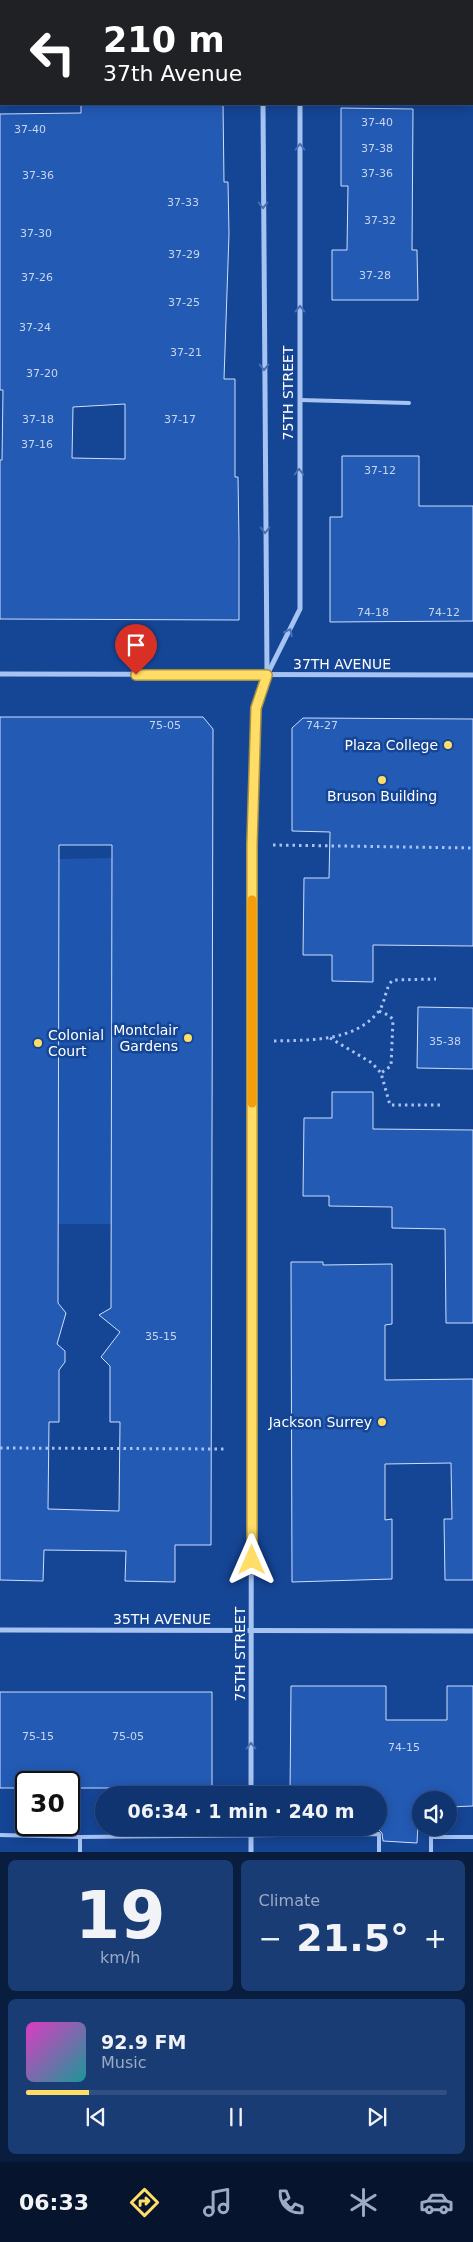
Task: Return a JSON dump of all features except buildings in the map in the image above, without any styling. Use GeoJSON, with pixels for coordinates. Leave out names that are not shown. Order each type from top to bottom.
{"type":"FeatureCollection","features":[{"type":"Feature","properties":{"kind":"street","name":"75TH STREET"},"geometry":{"type":"LineString","coordinates":[[263,105],[267,675]]}},
{"type":"Feature","properties":{"kind":"street","name":"75TH STREET"},"geometry":{"type":"LineString","coordinates":[[251,1786],[252,844],[256,708],[267,675],[300,609],[300,105]]}},
{"type":"Feature","properties":{"kind":"street","name":"37TH AVENUE"},"geometry":{"type":"LineString","coordinates":[[0,674],[473,675]]}},
{"type":"Feature","properties":{"kind":"street","name":"35TH AVENUE"},"geometry":{"type":"LineString","coordinates":[[0,1630],[473,1631]]}},
{"type":"Feature","properties":{"kind":"street"},"geometry":{"type":"LineString","coordinates":[[251,1837],[251,1852]]}},
{"type":"Feature","properties":{"kind":"lane"},"geometry":{"type":"LineString","coordinates":[[300,400],[409,403]]}},
{"type":"Feature","properties":{"kind":"lane"},"geometry":{"type":"LineString","coordinates":[[0,1835],[251,1837],[379,1834],[379,1852]]}},
{"type":"Feature","properties":{"kind":"lane"},"geometry":{"type":"LineString","coordinates":[[80,1837],[80,1852]]}},
{"type":"Feature","properties":{"kind":"lane"},"geometry":{"type":"LineString","coordinates":[[431,1852],[431,1837],[473,1838]]}},
{"type":"Feature","properties":{"kind":"path"},"geometry":{"type":"LineString","coordinates":[[273,845],[473,848]]}},
{"type":"Feature","properties":{"kind":"path"},"geometry":{"type":"LineString","coordinates":[[274,1040],[319,1040],[357,1028],[373,1018],[379,1011],[385,1002],[389,984],[393,980],[436,979]]}},
{"type":"Feature","properties":{"kind":"path"},"geometry":{"type":"LineString","coordinates":[[379,1011],[390,1016],[393,1020],[391,1066],[381,1074]]}},
{"type":"Feature","properties":{"kind":"path"},"geometry":{"type":"LineString","coordinates":[[329,1037],[372,1063],[381,1074],[390,1104],[442,1105]]}},
{"type":"Feature","properties":{"kind":"path"},"geometry":{"type":"LineString","coordinates":[[0,1448],[224,1449]]}},
{"type":"Feature","properties":{"kind":"shaded area"},"geometry":{"type":"Polygon","coordinates":[[[112,858],[111,1224],[58,1224],[59,859],[112,858]]]}},
{"type":"Feature","properties":{"kind":"slow traffic"},"geometry":{"type":"LineString","coordinates":[[252,900],[252,1103]]}},
{"type":"Feature","properties":{"kind":"place","name":"Plaza College"},"geometry":{"type":"Point","coordinates":[448,745]}},
{"type":"Feature","properties":{"kind":"place","name":"Bruson Building"},"geometry":{"type":"Point","coordinates":[382,780]}},
{"type":"Feature","properties":{"kind":"place","name":"Montclair Gardens"},"geometry":{"type":"Point","coordinates":[188,1038]}},
{"type":"Feature","properties":{"kind":"place","name":"Colonial Court"},"geometry":{"type":"Point","coordinates":[38,1043]}},
{"type":"Feature","properties":{"kind":"place","name":"Jackson Surrey"},"geometry":{"type":"Point","coordinates":[382,1422]}},
{"type":"Feature","properties":{"kind":"route"},"geometry":{"type":"LineString","coordinates":[[136,675],[267,675],[256,708],[252,844],[252,1560]]}}]}
